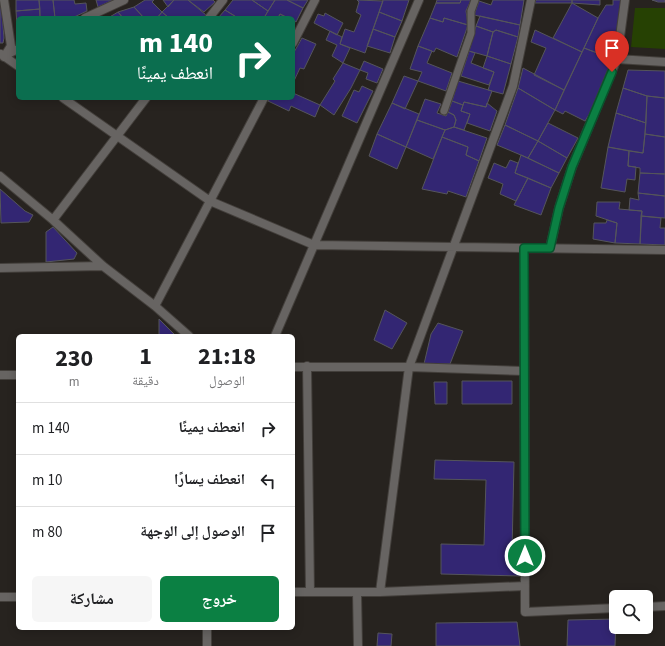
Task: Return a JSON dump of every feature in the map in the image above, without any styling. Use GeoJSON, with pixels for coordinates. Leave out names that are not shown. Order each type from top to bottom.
{"type":"FeatureCollection","features":[{"type":"Feature","properties":{"kind":"street"},"geometry":{"type":"LineString","coordinates":[[2,55],[11,46],[4,0]]}},
{"type":"Feature","properties":{"kind":"street"},"geometry":{"type":"LineString","coordinates":[[89,16],[124,0]]}},
{"type":"Feature","properties":{"kind":"street"},"geometry":{"type":"LineString","coordinates":[[211,16],[223,0]]}},
{"type":"Feature","properties":{"kind":"street"},"geometry":{"type":"LineString","coordinates":[[295,39],[315,0]]}},
{"type":"Feature","properties":{"kind":"street"},"geometry":{"type":"LineString","coordinates":[[276,334],[419,0]]}},
{"type":"Feature","properties":{"kind":"street"},"geometry":{"type":"LineString","coordinates":[[380,592],[409,367],[512,86],[530,0]]}},
{"type":"Feature","properties":{"kind":"street"},"geometry":{"type":"LineString","coordinates":[[550,248],[559,208],[572,167],[617,59],[625,0]]}},
{"type":"Feature","properties":{"kind":"street"},"geometry":{"type":"LineString","coordinates":[[2,55],[16,50]]}},
{"type":"Feature","properties":{"kind":"street"},"geometry":{"type":"LineString","coordinates":[[2,55],[16,65]]}},
{"type":"Feature","properties":{"kind":"street"},"geometry":{"type":"LineString","coordinates":[[617,59],[665,62]]}},
{"type":"Feature","properties":{"kind":"street"},"geometry":{"type":"LineString","coordinates":[[66,100],[210,201],[314,245],[665,250]]}},
{"type":"Feature","properties":{"kind":"street"},"geometry":{"type":"LineString","coordinates":[[52,220],[144,100]]}},
{"type":"Feature","properties":{"kind":"street"},"geometry":{"type":"LineString","coordinates":[[155,306],[263,100]]}},
{"type":"Feature","properties":{"kind":"street"},"geometry":{"type":"LineString","coordinates":[[0,176],[52,220],[102,266],[155,306],[187,334]]}},
{"type":"Feature","properties":{"kind":"street"},"geometry":{"type":"LineString","coordinates":[[524,248],[525,612],[609,608]]}},
{"type":"Feature","properties":{"kind":"street"},"geometry":{"type":"LineString","coordinates":[[0,268],[102,266]]}},
{"type":"Feature","properties":{"kind":"street"},"geometry":{"type":"LineString","coordinates":[[307,366],[310,592]]}},
{"type":"Feature","properties":{"kind":"street"},"geometry":{"type":"LineString","coordinates":[[295,367],[409,367],[524,371]]}},
{"type":"Feature","properties":{"kind":"street"},"geometry":{"type":"LineString","coordinates":[[0,375],[16,375]]}},
{"type":"Feature","properties":{"kind":"street"},"geometry":{"type":"LineString","coordinates":[[295,592],[357,593],[525,586]]}},
{"type":"Feature","properties":{"kind":"street"},"geometry":{"type":"LineString","coordinates":[[357,593],[358,646]]}},
{"type":"Feature","properties":{"kind":"street"},"geometry":{"type":"LineString","coordinates":[[0,597],[16,597]]}},
{"type":"Feature","properties":{"kind":"street"},"geometry":{"type":"LineString","coordinates":[[653,606],[665,606]]}},
{"type":"Feature","properties":{"kind":"street"},"geometry":{"type":"LineString","coordinates":[[206,630],[207,646]]}},
{"type":"Feature","properties":{"kind":"lane"},"geometry":{"type":"LineString","coordinates":[[444,111],[471,33],[471,11],[475,0]]}},
{"type":"Feature","properties":{"kind":"green space"},"geometry":{"type":"Polygon","coordinates":[[[635,8],[665,8],[665,49],[631,47],[635,8]]]}},
{"type":"Feature","properties":{"kind":"building"},"geometry":{"type":"Polygon","coordinates":[[[0,0],[4,38],[3,43],[0,43],[0,0]]]}},
{"type":"Feature","properties":{"kind":"building"},"geometry":{"type":"Polygon","coordinates":[[[16,0],[39,0],[40,9],[16,11],[16,0]]]}},
{"type":"Feature","properties":{"kind":"building"},"geometry":{"type":"Polygon","coordinates":[[[39,0],[53,0],[55,16],[40,16],[39,0]]]}},
{"type":"Feature","properties":{"kind":"building"},"geometry":{"type":"Polygon","coordinates":[[[53,0],[74,0],[75,4],[86,3],[87,11],[76,16],[55,16],[53,0]]]}},
{"type":"Feature","properties":{"kind":"building"},"geometry":{"type":"Polygon","coordinates":[[[96,0],[113,0],[98,7],[96,0]]]}},
{"type":"Feature","properties":{"kind":"building"},"geometry":{"type":"Polygon","coordinates":[[[145,0],[154,0],[152,2],[162,12],[159,16],[142,16],[134,7],[145,0]]]}},
{"type":"Feature","properties":{"kind":"building"},"geometry":{"type":"Polygon","coordinates":[[[163,0],[174,0],[168,7],[163,0]]]}},
{"type":"Feature","properties":{"kind":"building"},"geometry":{"type":"Polygon","coordinates":[[[174,0],[188,0],[206,15],[167,16],[162,12],[174,0]]]}},
{"type":"Feature","properties":{"kind":"building"},"geometry":{"type":"Polygon","coordinates":[[[188,0],[213,0],[215,2],[204,12],[188,0]]]}},
{"type":"Feature","properties":{"kind":"building"},"geometry":{"type":"Polygon","coordinates":[[[233,0],[252,0],[268,11],[265,16],[235,16],[225,10],[233,0]]]}},
{"type":"Feature","properties":{"kind":"building"},"geometry":{"type":"Polygon","coordinates":[[[252,0],[275,0],[268,11],[252,0]]]}},
{"type":"Feature","properties":{"kind":"building"},"geometry":{"type":"Polygon","coordinates":[[[275,0],[287,0],[303,8],[296,22],[295,16],[284,16],[280,14],[279,16],[265,16],[275,0]]]}},
{"type":"Feature","properties":{"kind":"building"},"geometry":{"type":"Polygon","coordinates":[[[287,0],[308,0],[303,8],[287,0]]]}},
{"type":"Feature","properties":{"kind":"building"},"geometry":{"type":"Polygon","coordinates":[[[357,0],[383,1],[365,53],[340,44],[345,29],[354,32],[361,15],[356,12],[359,2],[357,0]]]}},
{"type":"Feature","properties":{"kind":"building"},"geometry":{"type":"Polygon","coordinates":[[[383,0],[409,0],[402,21],[379,12],[383,0]]]}},
{"type":"Feature","properties":{"kind":"building"},"geometry":{"type":"Polygon","coordinates":[[[437,0],[461,0],[460,3],[436,3],[437,0]]]}},
{"type":"Feature","properties":{"kind":"building"},"geometry":{"type":"Polygon","coordinates":[[[461,0],[471,0],[466,11],[468,25],[444,18],[443,22],[430,18],[436,3],[460,3],[461,0]]]}},
{"type":"Feature","properties":{"kind":"building"},"geometry":{"type":"Polygon","coordinates":[[[493,0],[524,0],[520,25],[474,15],[479,1],[491,5],[493,0]]]}},
{"type":"Feature","properties":{"kind":"building"},"geometry":{"type":"Polygon","coordinates":[[[536,0],[572,0],[572,3],[535,3],[536,0]]]}},
{"type":"Feature","properties":{"kind":"building"},"geometry":{"type":"Polygon","coordinates":[[[572,0],[600,0],[600,5],[572,3],[572,0]]]}},
{"type":"Feature","properties":{"kind":"building"},"geometry":{"type":"Polygon","coordinates":[[[613,0],[625,0],[616,60],[584,48],[598,18],[606,5],[613,5],[613,0]]]}},
{"type":"Feature","properties":{"kind":"building"},"geometry":{"type":"Polygon","coordinates":[[[652,0],[665,0],[665,2],[658,2],[652,0]]]}},
{"type":"Feature","properties":{"kind":"building"},"geometry":{"type":"Polygon","coordinates":[[[572,3],[598,18],[582,52],[553,38],[572,3]]]}},
{"type":"Feature","properties":{"kind":"building"},"geometry":{"type":"Polygon","coordinates":[[[134,7],[142,16],[121,16],[118,12],[134,7]]]}},
{"type":"Feature","properties":{"kind":"building"},"geometry":{"type":"Polygon","coordinates":[[[40,9],[40,16],[16,16],[16,11],[40,9]]]}},
{"type":"Feature","properties":{"kind":"building"},"geometry":{"type":"Polygon","coordinates":[[[225,10],[235,16],[220,16],[225,10]]]}},
{"type":"Feature","properties":{"kind":"building"},"geometry":{"type":"Polygon","coordinates":[[[118,12],[121,16],[111,16],[118,12]]]}},
{"type":"Feature","properties":{"kind":"building"},"geometry":{"type":"Polygon","coordinates":[[[162,12],[167,16],[159,16],[162,12]]]}},
{"type":"Feature","properties":{"kind":"building"},"geometry":{"type":"Polygon","coordinates":[[[379,12],[402,21],[395,37],[373,29],[379,12]]]}},
{"type":"Feature","properties":{"kind":"building"},"geometry":{"type":"Polygon","coordinates":[[[325,13],[343,23],[337,35],[314,23],[318,14],[324,16],[325,13]]]}},
{"type":"Feature","properties":{"kind":"building"},"geometry":{"type":"Polygon","coordinates":[[[480,16],[520,25],[518,37],[496,30],[493,32],[476,26],[480,16]]]}},
{"type":"Feature","properties":{"kind":"building"},"geometry":{"type":"Polygon","coordinates":[[[430,18],[443,22],[444,18],[468,25],[457,57],[436,48],[434,52],[418,46],[430,18]]]}},
{"type":"Feature","properties":{"kind":"building"},"geometry":{"type":"Polygon","coordinates":[[[476,26],[493,32],[487,56],[469,51],[476,26]]]}},
{"type":"Feature","properties":{"kind":"building"},"geometry":{"type":"Polygon","coordinates":[[[373,29],[395,37],[390,53],[367,46],[373,29]]]}},
{"type":"Feature","properties":{"kind":"building"},"geometry":{"type":"Polygon","coordinates":[[[496,30],[518,37],[511,64],[487,56],[493,32],[496,30]]]}},
{"type":"Feature","properties":{"kind":"building"},"geometry":{"type":"Polygon","coordinates":[[[535,30],[582,52],[564,90],[534,75],[546,48],[531,42],[535,30]]]}},
{"type":"Feature","properties":{"kind":"building"},"geometry":{"type":"Polygon","coordinates":[[[330,31],[342,37],[340,44],[350,48],[343,63],[332,56],[337,45],[326,40],[330,31]]]}},
{"type":"Feature","properties":{"kind":"building"},"geometry":{"type":"Polygon","coordinates":[[[302,38],[316,44],[304,69],[300,68],[295,79],[295,50],[302,38]]]}},
{"type":"Feature","properties":{"kind":"building"},"geometry":{"type":"Polygon","coordinates":[[[418,46],[432,51],[427,63],[452,73],[446,91],[418,81],[422,72],[410,69],[418,46]]]}},
{"type":"Feature","properties":{"kind":"building"},"geometry":{"type":"Polygon","coordinates":[[[584,48],[616,60],[608,85],[585,121],[565,111],[563,114],[555,110],[584,48]]]}},
{"type":"Feature","properties":{"kind":"building"},"geometry":{"type":"Polygon","coordinates":[[[469,51],[475,53],[471,63],[494,72],[489,85],[461,76],[469,51]]]}},
{"type":"Feature","properties":{"kind":"building"},"geometry":{"type":"Polygon","coordinates":[[[487,56],[511,64],[503,94],[488,90],[494,72],[483,68],[487,56]]]}},
{"type":"Feature","properties":{"kind":"building"},"geometry":{"type":"Polygon","coordinates":[[[364,61],[383,69],[377,83],[366,79],[368,73],[360,70],[364,61]]]}},
{"type":"Feature","properties":{"kind":"building"},"geometry":{"type":"Polygon","coordinates":[[[343,63],[360,70],[351,88],[334,115],[320,105],[335,81],[333,79],[343,63]]]}},
{"type":"Feature","properties":{"kind":"building"},"geometry":{"type":"Polygon","coordinates":[[[523,68],[564,90],[555,110],[518,88],[523,68]]]}},
{"type":"Feature","properties":{"kind":"building"},"geometry":{"type":"Polygon","coordinates":[[[628,70],[665,71],[665,98],[647,96],[623,88],[628,70]]]}},
{"type":"Feature","properties":{"kind":"building"},"geometry":{"type":"Polygon","coordinates":[[[404,76],[418,81],[405,109],[392,103],[404,76]]]}},
{"type":"Feature","properties":{"kind":"building"},"geometry":{"type":"Polygon","coordinates":[[[458,81],[492,91],[486,107],[464,102],[463,105],[452,101],[458,81]]]}},
{"type":"Feature","properties":{"kind":"building"},"geometry":{"type":"Polygon","coordinates":[[[362,86],[373,91],[357,123],[342,116],[354,90],[359,92],[362,86]]]}},
{"type":"Feature","properties":{"kind":"building"},"geometry":{"type":"Polygon","coordinates":[[[518,88],[555,110],[538,141],[505,125],[518,88]]]}},
{"type":"Feature","properties":{"kind":"building"},"geometry":{"type":"Polygon","coordinates":[[[623,88],[647,96],[646,123],[616,113],[623,88]]]}},
{"type":"Feature","properties":{"kind":"building"},"geometry":{"type":"Polygon","coordinates":[[[295,94],[320,105],[315,117],[291,106],[289,111],[268,101],[295,100],[295,94]]]}},
{"type":"Feature","properties":{"kind":"building"},"geometry":{"type":"Polygon","coordinates":[[[647,96],[665,98],[665,137],[645,134],[647,96]]]}},
{"type":"Feature","properties":{"kind":"building"},"geometry":{"type":"Polygon","coordinates":[[[425,99],[441,104],[437,113],[446,116],[448,112],[454,115],[456,120],[454,127],[445,130],[417,120],[425,99]]]}},
{"type":"Feature","properties":{"kind":"building"},"geometry":{"type":"Polygon","coordinates":[[[452,101],[463,105],[461,111],[470,114],[464,130],[454,127],[456,120],[454,115],[448,112],[452,101]]]}},
{"type":"Feature","properties":{"kind":"building"},"geometry":{"type":"Polygon","coordinates":[[[464,102],[486,107],[487,103],[497,111],[490,131],[467,123],[470,114],[461,111],[464,102]]]}},
{"type":"Feature","properties":{"kind":"building"},"geometry":{"type":"Polygon","coordinates":[[[392,103],[419,114],[406,147],[377,134],[392,103]]]}},
{"type":"Feature","properties":{"kind":"building"},"geometry":{"type":"Polygon","coordinates":[[[616,113],[646,123],[643,153],[608,147],[616,113]]]}},
{"type":"Feature","properties":{"kind":"building"},"geometry":{"type":"Polygon","coordinates":[[[417,120],[445,130],[433,159],[406,147],[417,120]]]}},
{"type":"Feature","properties":{"kind":"building"},"geometry":{"type":"Polygon","coordinates":[[[548,123],[578,138],[567,158],[538,141],[548,123]]]}},
{"type":"Feature","properties":{"kind":"building"},"geometry":{"type":"Polygon","coordinates":[[[505,125],[538,141],[528,158],[497,145],[505,125]]]}},
{"type":"Feature","properties":{"kind":"building"},"geometry":{"type":"Polygon","coordinates":[[[454,127],[487,138],[479,161],[466,155],[468,147],[442,137],[445,130],[454,127]]]}},
{"type":"Feature","properties":{"kind":"building"},"geometry":{"type":"Polygon","coordinates":[[[377,134],[406,147],[397,169],[369,156],[377,134]]]}},
{"type":"Feature","properties":{"kind":"building"},"geometry":{"type":"Polygon","coordinates":[[[645,134],[665,137],[665,174],[640,173],[640,168],[628,166],[629,151],[643,153],[645,134]]]}},
{"type":"Feature","properties":{"kind":"building"},"geometry":{"type":"Polygon","coordinates":[[[442,137],[468,147],[466,155],[479,161],[466,197],[448,191],[447,194],[422,189],[442,137]]]}},
{"type":"Feature","properties":{"kind":"building"},"geometry":{"type":"Polygon","coordinates":[[[538,141],[567,158],[559,173],[528,158],[538,141]]]}},
{"type":"Feature","properties":{"kind":"building"},"geometry":{"type":"Polygon","coordinates":[[[608,147],[629,151],[628,166],[636,167],[635,180],[627,179],[625,192],[601,188],[608,147]]]}},
{"type":"Feature","properties":{"kind":"building"},"geometry":{"type":"Polygon","coordinates":[[[521,155],[559,173],[551,188],[515,173],[521,155]]]}},
{"type":"Feature","properties":{"kind":"building"},"geometry":{"type":"Polygon","coordinates":[[[510,160],[518,163],[515,173],[528,178],[516,201],[500,194],[503,184],[488,178],[494,163],[506,168],[510,160]]]}},
{"type":"Feature","properties":{"kind":"building"},"geometry":{"type":"Polygon","coordinates":[[[640,173],[665,174],[665,196],[638,193],[640,173]]]}},
{"type":"Feature","properties":{"kind":"building"},"geometry":{"type":"Polygon","coordinates":[[[528,178],[551,188],[541,215],[514,205],[528,178]]]}},
{"type":"Feature","properties":{"kind":"building"},"geometry":{"type":"Polygon","coordinates":[[[0,189],[25,211],[33,215],[29,222],[1,223],[0,189]]]}},
{"type":"Feature","properties":{"kind":"building"},"geometry":{"type":"Polygon","coordinates":[[[638,193],[665,196],[665,218],[641,216],[642,211],[629,210],[630,198],[639,200],[638,193]]]}},
{"type":"Feature","properties":{"kind":"building"},"geometry":{"type":"Polygon","coordinates":[[[597,202],[620,202],[619,209],[642,211],[640,244],[615,243],[617,223],[596,216],[597,202]]]}},
{"type":"Feature","properties":{"kind":"building"},"geometry":{"type":"Polygon","coordinates":[[[641,216],[661,218],[660,228],[665,228],[665,245],[640,244],[641,216]]]}},
{"type":"Feature","properties":{"kind":"building"},"geometry":{"type":"Polygon","coordinates":[[[607,220],[617,223],[615,243],[593,239],[594,223],[606,223],[607,220]]]}},
{"type":"Feature","properties":{"kind":"building"},"geometry":{"type":"Polygon","coordinates":[[[53,227],[77,253],[74,259],[46,262],[46,232],[53,227]]]}},
{"type":"Feature","properties":{"kind":"building"},"geometry":{"type":"Polygon","coordinates":[[[385,310],[407,323],[392,349],[374,340],[385,310]]]}},
{"type":"Feature","properties":{"kind":"building"},"geometry":{"type":"Polygon","coordinates":[[[159,319],[174,334],[159,334],[159,319]]]}},
{"type":"Feature","properties":{"kind":"building"},"geometry":{"type":"Polygon","coordinates":[[[438,323],[463,331],[450,364],[424,364],[431,334],[438,323]]]}},
{"type":"Feature","properties":{"kind":"building"},"geometry":{"type":"Polygon","coordinates":[[[462,381],[512,381],[512,404],[462,404],[462,381]]]}},
{"type":"Feature","properties":{"kind":"building"},"geometry":{"type":"Polygon","coordinates":[[[434,382],[447,382],[447,404],[435,404],[434,382]]]}},
{"type":"Feature","properties":{"kind":"building"},"geometry":{"type":"Polygon","coordinates":[[[435,460],[514,462],[512,552],[521,552],[520,576],[441,574],[441,544],[484,545],[486,480],[434,479],[435,460]]]}},
{"type":"Feature","properties":{"kind":"building"},"geometry":{"type":"Polygon","coordinates":[[[609,619],[609,634],[615,634],[615,646],[567,646],[568,620],[609,619]]]}},
{"type":"Feature","properties":{"kind":"building"},"geometry":{"type":"Polygon","coordinates":[[[517,622],[520,646],[436,646],[436,623],[517,622]]]}},
{"type":"Feature","properties":{"kind":"building"},"geometry":{"type":"Polygon","coordinates":[[[378,633],[392,634],[391,646],[377,646],[378,633]]]}},
{"type":"Feature","properties":{"kind":"route"},"geometry":{"type":"LineString","coordinates":[[525,556],[524,248],[550,248],[559,208],[572,167],[612,72]]}}]}
